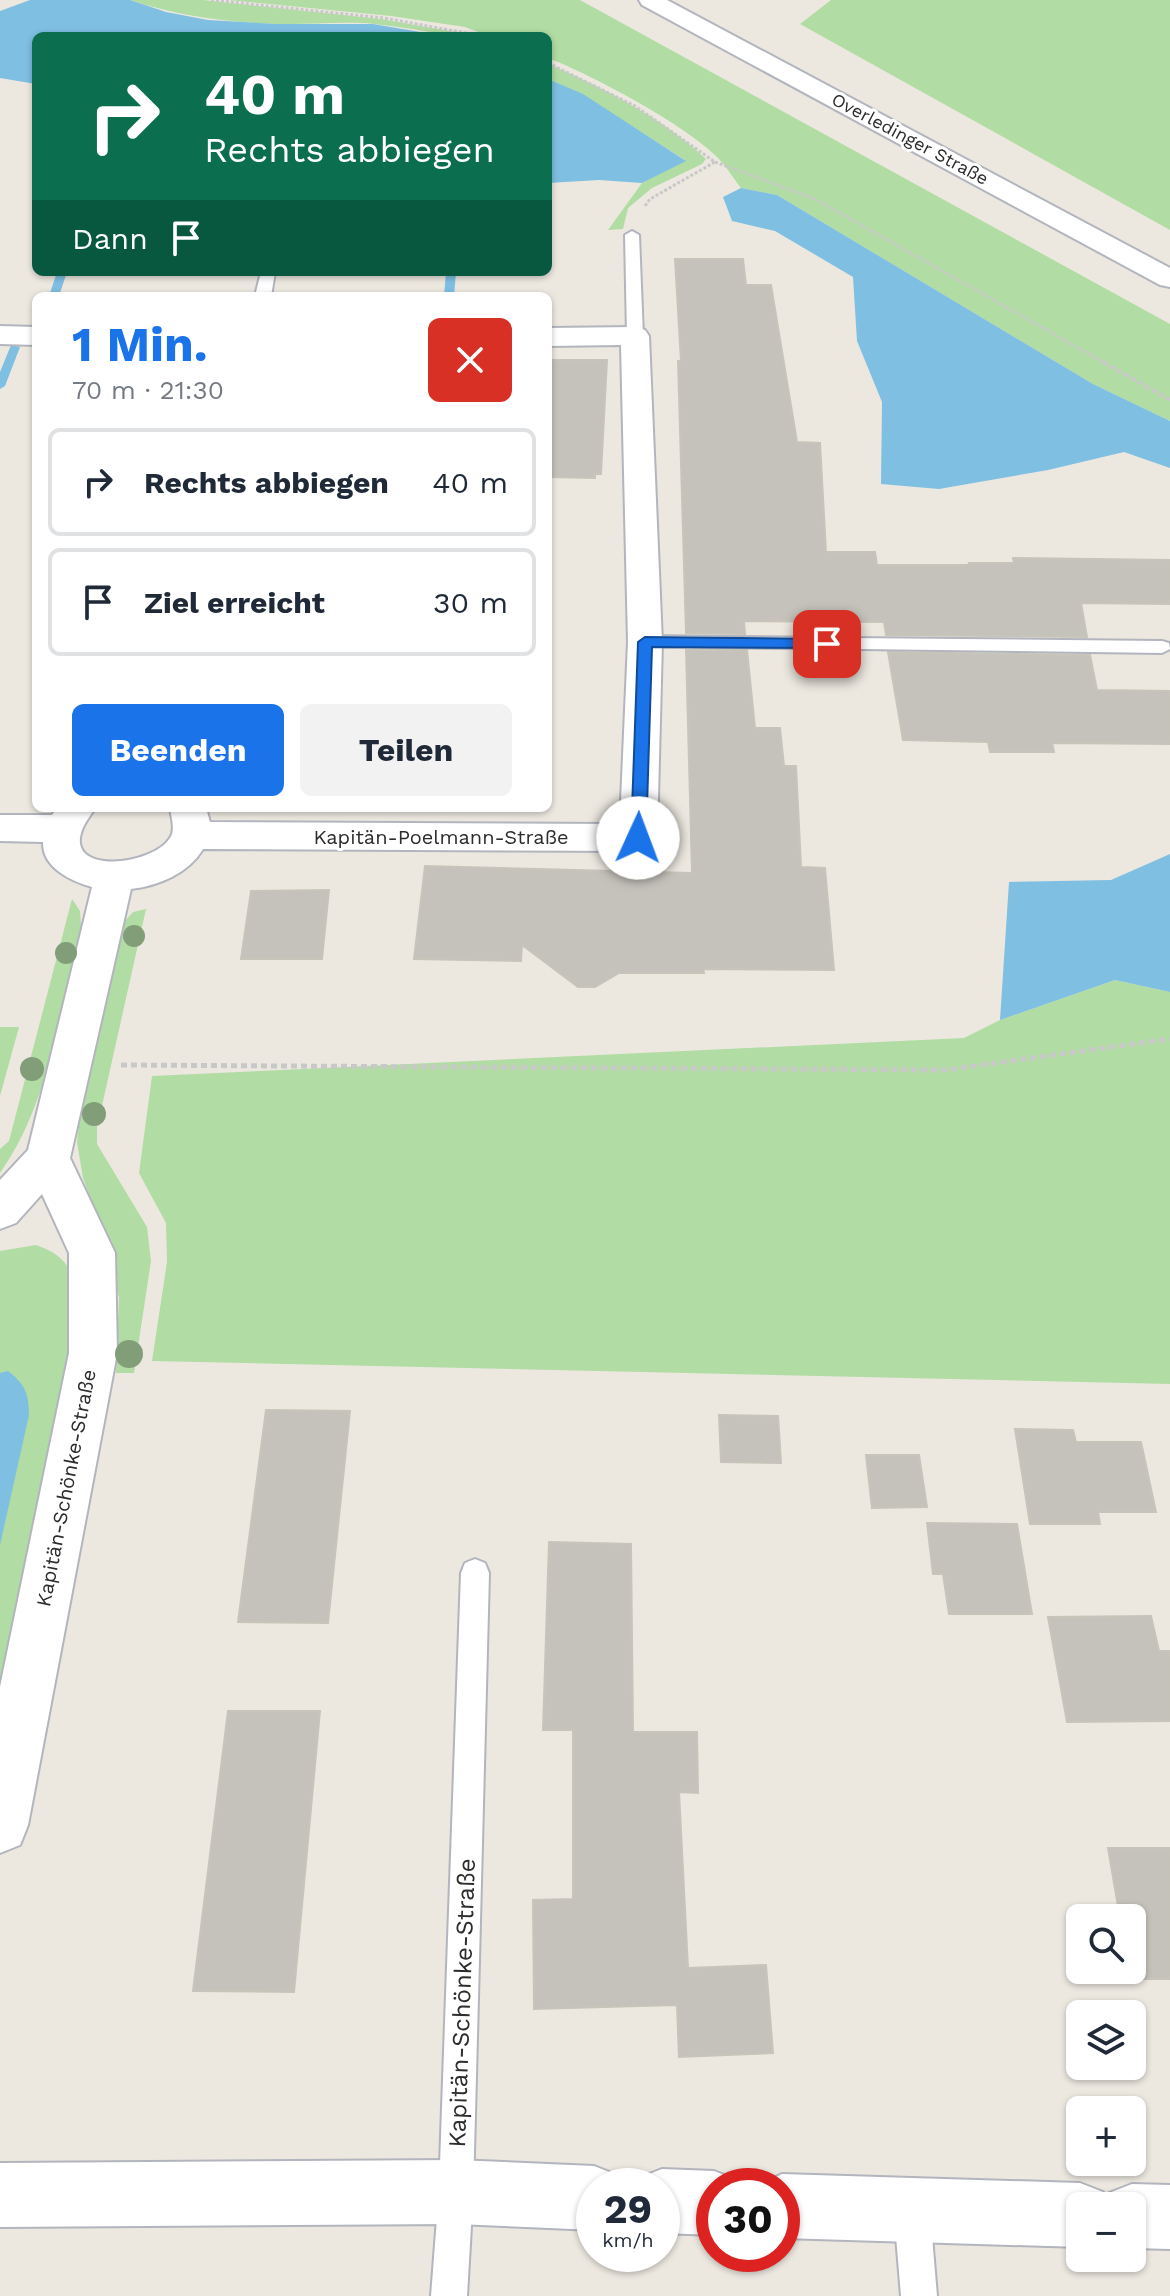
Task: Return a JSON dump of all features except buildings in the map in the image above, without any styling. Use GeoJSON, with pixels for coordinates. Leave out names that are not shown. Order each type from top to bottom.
{"type":"FeatureCollection","features":[{"type":"Feature","properties":{"kind":"street","name":"Overledinger Straße"},"geometry":{"type":"LineString","coordinates":[[650,0],[1170,279]]}},
{"type":"Feature","properties":{"kind":"street"},"geometry":{"type":"LineString","coordinates":[[0,335],[32,336]]}},
{"type":"Feature","properties":{"kind":"street"},"geometry":{"type":"LineString","coordinates":[[552,337],[635,336]]}},
{"type":"Feature","properties":{"kind":"street","name":"Kapitän-Poelmann-Straße"},"geometry":{"type":"LineString","coordinates":[[0,828],[69,818],[60,844],[66,857],[77,868],[114,878],[147,873],[163,866],[185,846],[189,822],[638,838],[645,642],[635,336]]}},
{"type":"Feature","properties":{"kind":"street"},"geometry":{"type":"LineString","coordinates":[[0,1210],[48,1158],[114,878]]}},
{"type":"Feature","properties":{"kind":"street","name":"Kapitän-Schönke-Straße"},"geometry":{"type":"LineString","coordinates":[[0,1825],[93,1353],[92,1253],[48,1158]]}},
{"type":"Feature","properties":{"kind":"street"},"geometry":{"type":"LineString","coordinates":[[0,2195],[456,2192],[576,2197]]}},
{"type":"Feature","properties":{"kind":"street"},"geometry":{"type":"LineString","coordinates":[[800,2207],[1066,2215]]}},
{"type":"Feature","properties":{"kind":"street"},"geometry":{"type":"LineString","coordinates":[[1146,2216],[1170,2217]]}},
{"type":"Feature","properties":{"kind":"lane","name":"Kapitän-Poelmann-Straße"},"geometry":{"type":"LineString","coordinates":[[632,235],[635,336]]}},
{"type":"Feature","properties":{"kind":"lane"},"geometry":{"type":"LineString","coordinates":[[645,642],[1162,647]]}},
{"type":"Feature","properties":{"kind":"lane","name":"Kapitän-Schönke-Straße"},"geometry":{"type":"LineString","coordinates":[[449,2296],[456,2192],[475,1573]]}},
{"type":"Feature","properties":{"kind":"lane"},"geometry":{"type":"LineString","coordinates":[[912,2212],[919,2296]]}},
{"type":"Feature","properties":{"kind":"path"},"geometry":{"type":"LineString","coordinates":[[211,0],[384,18],[460,32]]}},
{"type":"Feature","properties":{"kind":"path"},"geometry":{"type":"LineString","coordinates":[[552,65],[594,82],[676,130],[715,162],[815,199],[1170,400]]}},
{"type":"Feature","properties":{"kind":"path"},"geometry":{"type":"LineString","coordinates":[[632,235],[631,221],[650,199],[715,162]]}},
{"type":"Feature","properties":{"kind":"path"},"geometry":{"type":"LineString","coordinates":[[74,1046],[945,1070],[1170,1039]]}},
{"type":"Feature","properties":{"kind":"green space"},"geometry":{"type":"Polygon","coordinates":[[[130,0],[203,0],[381,19],[455,32],[362,23],[238,22],[130,0]]]}},
{"type":"Feature","properties":{"kind":"green space"},"geometry":{"type":"Polygon","coordinates":[[[228,0],[580,0],[1170,324],[1170,421],[1093,384],[777,195],[741,188],[718,158],[662,116],[613,88],[552,60],[552,32],[478,32],[465,27],[391,16],[228,0]]]}},
{"type":"Feature","properties":{"kind":"green space"},"geometry":{"type":"Polygon","coordinates":[[[831,0],[1170,0],[1170,230],[800,24],[831,0]]]}},
{"type":"Feature","properties":{"kind":"green space"},"geometry":{"type":"Polygon","coordinates":[[[552,66],[631,105],[670,130],[706,159],[702,164],[652,188],[628,208],[623,229],[608,230],[642,183],[685,160],[583,95],[552,81],[552,66]]]}},
{"type":"Feature","properties":{"kind":"green space"},"geometry":{"type":"Polygon","coordinates":[[[72,899],[80,911],[81,926],[52,1054],[31,1117],[0,1173],[0,1149],[9,1141],[72,899]]]}},
{"type":"Feature","properties":{"kind":"green space"},"geometry":{"type":"Polygon","coordinates":[[[146,909],[97,1128],[97,1144],[147,1227],[151,1261],[134,1373],[116,1373],[119,1298],[109,1252],[83,1178],[77,1142],[83,1093],[124,922],[133,912],[146,909]]]}},
{"type":"Feature","properties":{"kind":"green space"},"geometry":{"type":"Polygon","coordinates":[[[1115,980],[1170,992],[1170,1384],[152,1361],[167,1262],[166,1223],[139,1173],[152,1076],[964,1038],[1000,1020],[1115,980]]]}},
{"type":"Feature","properties":{"kind":"green space"},"geometry":{"type":"Polygon","coordinates":[[[0,1027],[19,1027],[0,1096],[0,1027]]]}},
{"type":"Feature","properties":{"kind":"green space"},"geometry":{"type":"Polygon","coordinates":[[[36,1245],[58,1256],[69,1269],[76,1294],[76,1321],[61,1418],[0,1701],[0,1251],[36,1245]]]}},
{"type":"Feature","properties":{"kind":"water"},"geometry":{"type":"Polygon","coordinates":[[[30,0],[130,0],[166,12],[208,20],[373,24],[420,32],[32,32],[32,83],[0,78],[0,11],[30,0]]]}},
{"type":"Feature","properties":{"kind":"water"},"geometry":{"type":"Polygon","coordinates":[[[552,81],[583,94],[686,161],[642,183],[599,180],[552,183],[552,81]]]}},
{"type":"Feature","properties":{"kind":"water"},"geometry":{"type":"Polygon","coordinates":[[[741,188],[777,195],[1093,384],[1170,421],[1170,468],[1124,452],[1048,470],[939,489],[881,484],[882,402],[857,341],[853,277],[775,231],[732,221],[723,197],[741,188]]]}},
{"type":"Feature","properties":{"kind":"water"},"geometry":{"type":"Polygon","coordinates":[[[1170,854],[1170,992],[1115,980],[1000,1020],[1009,882],[1111,880],[1170,854]]]}},
{"type":"Feature","properties":{"kind":"water"},"geometry":{"type":"Polygon","coordinates":[[[8,1371],[25,1390],[29,1415],[0,1545],[0,1373],[8,1371]]]}},
{"type":"Feature","properties":{"kind":"waterway"},"geometry":{"type":"LineString","coordinates":[[55,292],[61,276]]}},
{"type":"Feature","properties":{"kind":"waterway"},"geometry":{"type":"LineString","coordinates":[[449,292],[451,276]]}},
{"type":"Feature","properties":{"kind":"waterway"},"geometry":{"type":"LineString","coordinates":[[0,386],[15,347]]}},
{"type":"Feature","properties":{"kind":"route"},"geometry":{"type":"LineString","coordinates":[[638,838],[645,642],[827,644]]}}]}
